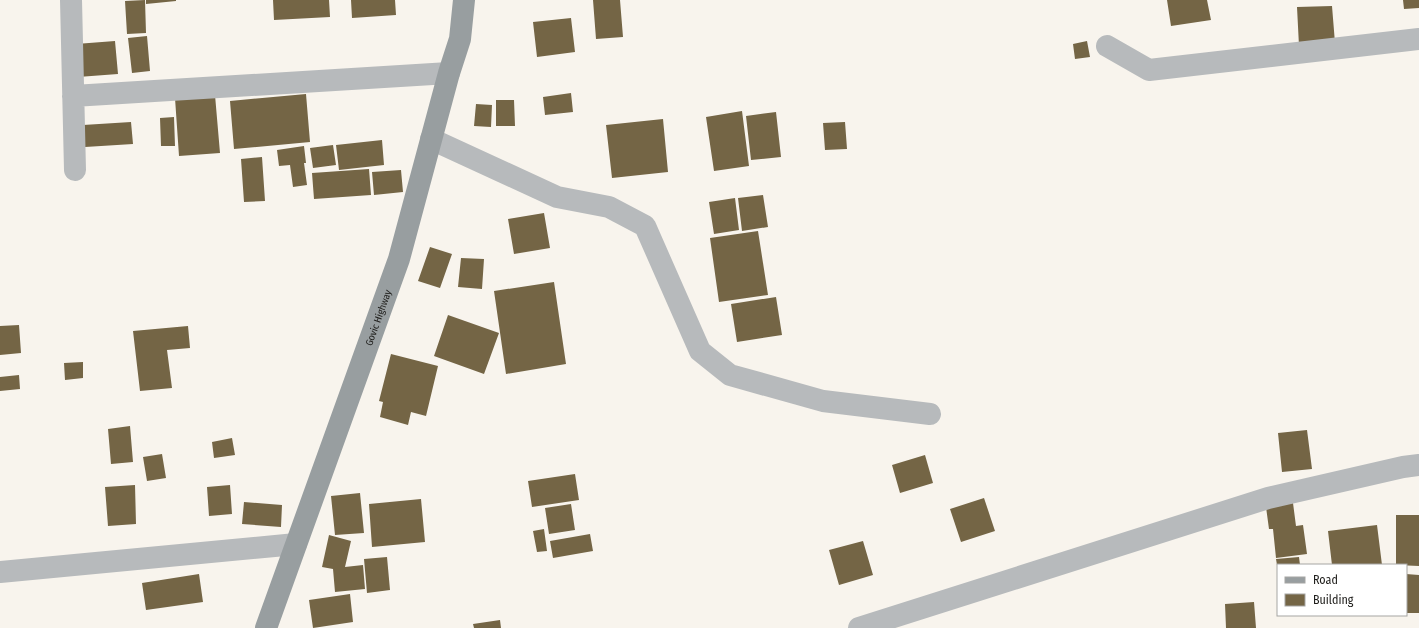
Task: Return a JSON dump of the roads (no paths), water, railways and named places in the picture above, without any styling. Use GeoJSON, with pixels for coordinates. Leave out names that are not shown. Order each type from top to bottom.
{"type":"FeatureCollection","features":[{"type":"Feature","properties":{"kind":"main road","name":"Govic Highway"},"geometry":{"type":"LineString","coordinates":[[266,628],[399,259],[449,73],[460,39],[464,0]]}},
{"type":"Feature","properties":{"kind":"street"},"geometry":{"type":"LineString","coordinates":[[71,0],[75,170]]}},
{"type":"Feature","properties":{"kind":"street"},"geometry":{"type":"LineString","coordinates":[[1108,46],[1149,70],[1419,40]]}},
{"type":"Feature","properties":{"kind":"street"},"geometry":{"type":"LineString","coordinates":[[73,96],[449,73]]}},
{"type":"Feature","properties":{"kind":"street"},"geometry":{"type":"LineString","coordinates":[[431,139],[557,197],[609,207],[646,226],[700,351],[730,375],[823,401],[930,414]]}},
{"type":"Feature","properties":{"kind":"street"},"geometry":{"type":"LineString","coordinates":[[859,628],[1268,498],[1404,467],[1419,465]]}},
{"type":"Feature","properties":{"kind":"street"},"geometry":{"type":"LineString","coordinates":[[0,572],[296,544]]}}]}
